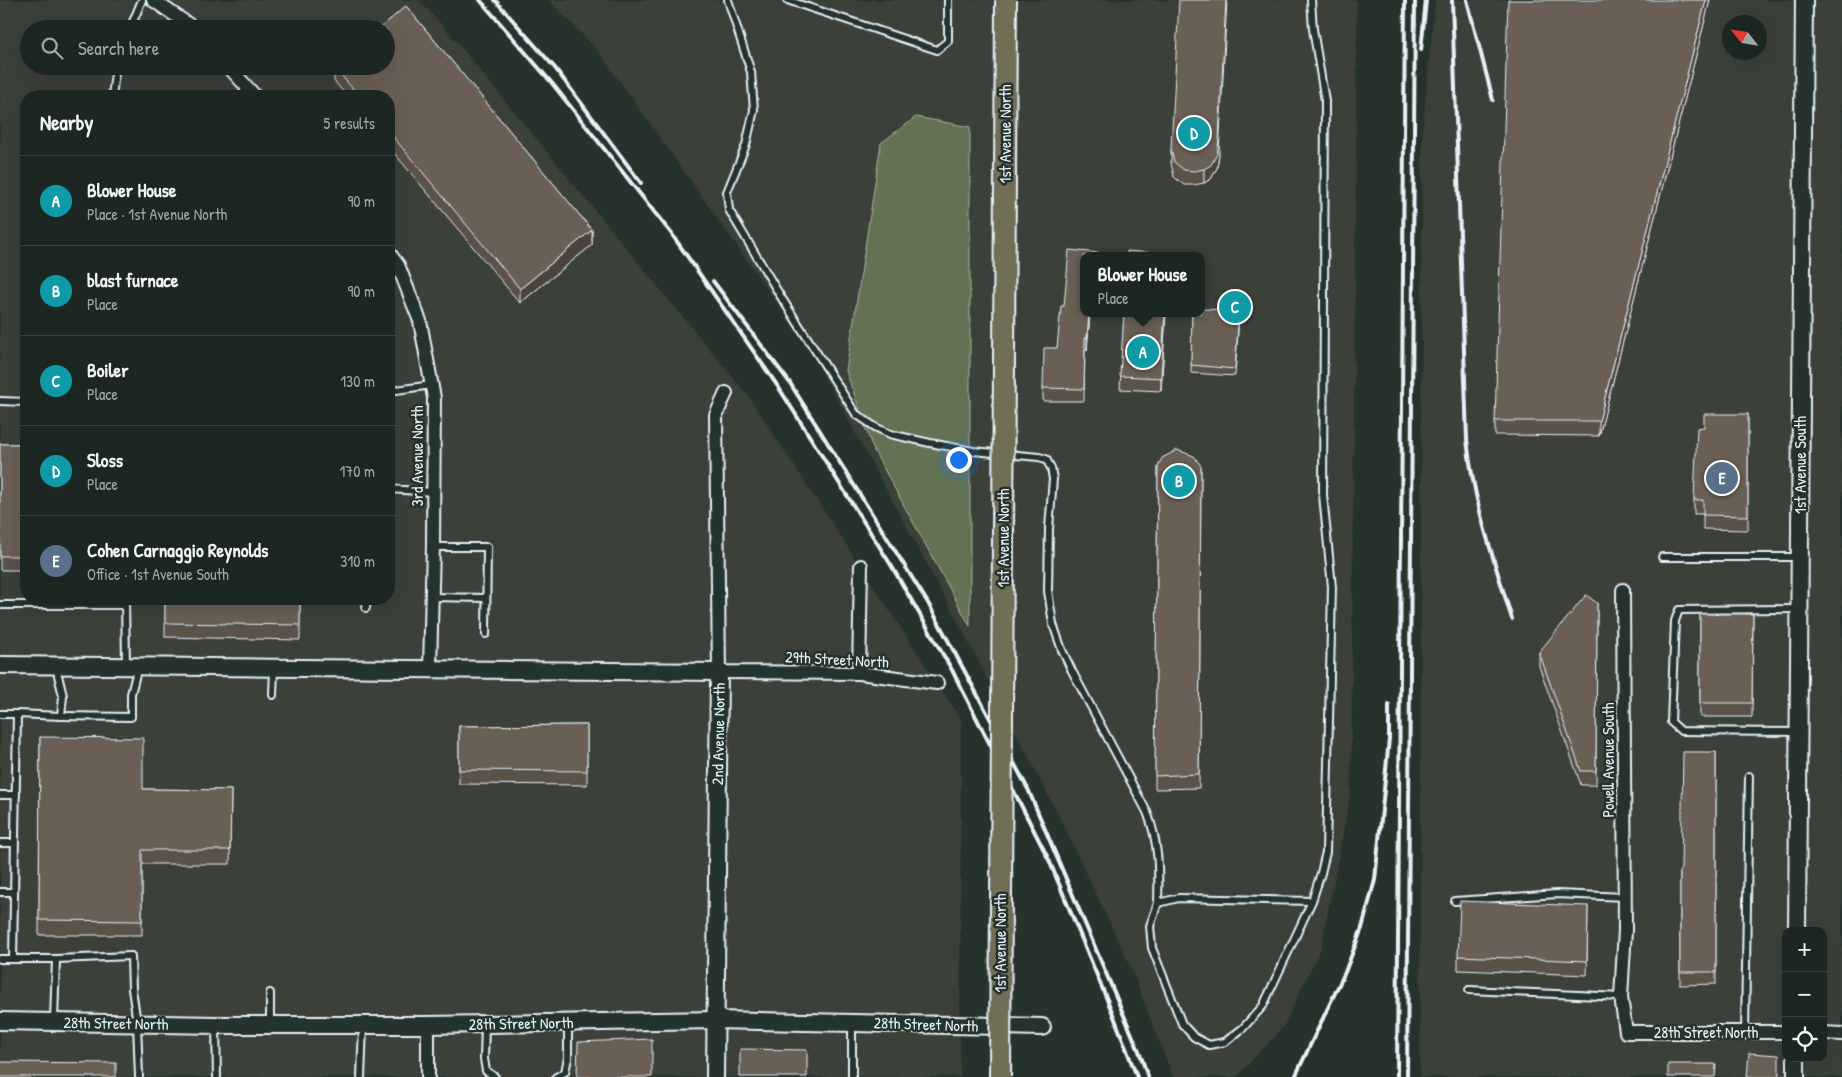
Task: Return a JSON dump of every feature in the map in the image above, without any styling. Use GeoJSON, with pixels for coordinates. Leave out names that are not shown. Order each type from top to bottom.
{"type":"FeatureCollection","features":[{"type":"Feature","properties":{"kind":"main road","name":"1st Avenue North"},"geometry":{"type":"LineString","coordinates":[[1000,1077],[1006,0]]}},
{"type":"Feature","properties":{"kind":"street"},"geometry":{"type":"LineString","coordinates":[[153,0],[182,20]]}},
{"type":"Feature","properties":{"kind":"street","name":"1st Avenue South"},"geometry":{"type":"LineString","coordinates":[[1797,927],[1804,0]]}},
{"type":"Feature","properties":{"kind":"street"},"geometry":{"type":"LineString","coordinates":[[234,75],[245,90]]}},
{"type":"Feature","properties":{"kind":"street","name":"3rd Avenue North"},"geometry":{"type":"LineString","coordinates":[[395,261],[420,321],[434,398],[430,669]]}},
{"type":"Feature","properties":{"kind":"street","name":"2nd Avenue North"},"geometry":{"type":"LineString","coordinates":[[715,1077],[719,672],[716,415],[726,393]]}},
{"type":"Feature","properties":{"kind":"street"},"geometry":{"type":"LineString","coordinates":[[859,673],[861,566]]}},
{"type":"Feature","properties":{"kind":"street","name":"Powell Avenue South"},"geometry":{"type":"LineString","coordinates":[[1623,590],[1625,930],[1621,997],[1626,1032]]}},
{"type":"Feature","properties":{"kind":"street"},"geometry":{"type":"LineString","coordinates":[[0,664],[719,672]]}},
{"type":"Feature","properties":{"kind":"street","name":"29th Street North"},"geometry":{"type":"LineString","coordinates":[[719,672],[859,673],[937,683]]}},
{"type":"Feature","properties":{"kind":"street","name":"28th Street North"},"geometry":{"type":"LineString","coordinates":[[0,1022],[428,1025],[716,1020],[1042,1027]]}},
{"type":"Feature","properties":{"kind":"street"},"geometry":{"type":"LineString","coordinates":[[428,1025],[428,1077]]}},
{"type":"Feature","properties":{"kind":"street","name":"28th Street North"},"geometry":{"type":"LineString","coordinates":[[1626,1032],[1782,1032]]}},
{"type":"Feature","properties":{"kind":"street"},"geometry":{"type":"LineString","coordinates":[[1827,1033],[1842,1034]]}},
{"type":"Feature","properties":{"kind":"street"},"geometry":{"type":"LineString","coordinates":[[1796,1062],[1796,1077]]}},
{"type":"Feature","properties":{"kind":"lane"},"geometry":{"type":"LineString","coordinates":[[134,20],[142,0]]}},
{"type":"Feature","properties":{"kind":"lane"},"geometry":{"type":"LineString","coordinates":[[728,0],[751,72],[754,110],[746,145],[726,192],[729,210],[856,414],[875,427],[890,434],[973,451],[1039,457],[1046,459],[1051,468],[1053,479],[1049,528],[1048,591],[1053,624],[1072,671],[1147,812],[1154,830],[1159,869],[1158,903],[1150,926],[1152,948],[1182,1024],[1194,1037],[1209,1045],[1225,1042],[1243,1028],[1263,1006],[1312,902],[1322,872],[1326,852],[1332,587],[1323,495],[1325,101],[1311,0]]}},
{"type":"Feature","properties":{"kind":"lane"},"geometry":{"type":"LineString","coordinates":[[786,0],[937,50],[948,41],[948,0]]}},
{"type":"Feature","properties":{"kind":"lane"},"geometry":{"type":"LineString","coordinates":[[113,90],[115,75]]}},
{"type":"Feature","properties":{"kind":"lane"},"geometry":{"type":"LineString","coordinates":[[395,390],[432,385]]}},
{"type":"Feature","properties":{"kind":"lane"},"geometry":{"type":"LineString","coordinates":[[0,401],[20,402]]}},
{"type":"Feature","properties":{"kind":"lane"},"geometry":{"type":"LineString","coordinates":[[395,489],[434,492]]}},
{"type":"Feature","properties":{"kind":"lane"},"geometry":{"type":"LineString","coordinates":[[433,547],[487,547],[486,634]]}},
{"type":"Feature","properties":{"kind":"lane"},"geometry":{"type":"LineString","coordinates":[[1662,557],[1800,557]]}},
{"type":"Feature","properties":{"kind":"lane"},"geometry":{"type":"LineString","coordinates":[[432,597],[486,598]]}},
{"type":"Feature","properties":{"kind":"lane"},"geometry":{"type":"LineString","coordinates":[[0,605],[20,605]]}},
{"type":"Feature","properties":{"kind":"lane"},"geometry":{"type":"LineString","coordinates":[[0,714],[131,717],[132,666],[125,605]]}},
{"type":"Feature","properties":{"kind":"lane"},"geometry":{"type":"LineString","coordinates":[[1799,732],[1681,731],[1671,722],[1675,621],[1680,610],[1800,609]]}},
{"type":"Feature","properties":{"kind":"lane"},"geometry":{"type":"LineString","coordinates":[[55,665],[63,696],[61,716]]}},
{"type":"Feature","properties":{"kind":"lane"},"geometry":{"type":"LineString","coordinates":[[273,695],[274,667]]}},
{"type":"Feature","properties":{"kind":"lane"},"geometry":{"type":"LineString","coordinates":[[13,959],[17,714]]}},
{"type":"Feature","properties":{"kind":"lane"},"geometry":{"type":"LineString","coordinates":[[1745,1032],[1749,776]]}},
{"type":"Feature","properties":{"kind":"lane"},"geometry":{"type":"LineString","coordinates":[[0,795],[16,795]]}},
{"type":"Feature","properties":{"kind":"lane"},"geometry":{"type":"LineString","coordinates":[[0,843],[14,843]]}},
{"type":"Feature","properties":{"kind":"lane"},"geometry":{"type":"LineString","coordinates":[[0,892],[14,892]]}},
{"type":"Feature","properties":{"kind":"lane"},"geometry":{"type":"LineString","coordinates":[[1455,901],[1557,894],[1625,897]]}},
{"type":"Feature","properties":{"kind":"lane"},"geometry":{"type":"LineString","coordinates":[[1158,903],[1179,898],[1312,902]]}},
{"type":"Feature","properties":{"kind":"lane"},"geometry":{"type":"LineString","coordinates":[[0,959],[131,956],[132,989],[137,1023],[139,1077]]}},
{"type":"Feature","properties":{"kind":"lane"},"geometry":{"type":"LineString","coordinates":[[54,1022],[56,959]]}},
{"type":"Feature","properties":{"kind":"lane"},"geometry":{"type":"LineString","coordinates":[[1469,990],[1621,997]]}},
{"type":"Feature","properties":{"kind":"lane"},"geometry":{"type":"LineString","coordinates":[[270,993],[270,1024]]}},
{"type":"Feature","properties":{"kind":"lane"},"geometry":{"type":"LineString","coordinates":[[852,1022],[852,1077]]}},
{"type":"Feature","properties":{"kind":"lane"},"geometry":{"type":"LineString","coordinates":[[556,1077],[565,1072],[568,1058],[568,1023]]}},
{"type":"Feature","properties":{"kind":"lane"},"geometry":{"type":"LineString","coordinates":[[486,1024],[484,1059],[486,1071],[495,1077]]}},
{"type":"Feature","properties":{"kind":"lane"},"geometry":{"type":"LineString","coordinates":[[216,1025],[217,1077]]}},
{"type":"Feature","properties":{"kind":"lane"},"geometry":{"type":"LineString","coordinates":[[361,1077],[363,1025]]}},
{"type":"Feature","properties":{"kind":"shaded area"},"geometry":{"type":"Polygon","coordinates":[[[0,0],[419,0],[449,33],[749,397],[961,719],[960,1077],[0,1077],[0,0]]]}},
{"type":"Feature","properties":{"kind":"shaded area"},"geometry":{"type":"Polygon","coordinates":[[[549,0],[1357,0],[1351,791],[1321,948],[1283,1027],[1237,1077],[1173,1077],[1129,963],[1057,812],[949,605],[808,346],[599,52],[549,0]]]}},
{"type":"Feature","properties":{"kind":"shaded area"},"geometry":{"type":"Polygon","coordinates":[[[1435,0],[1842,0],[1842,1077],[1420,1077],[1422,134],[1435,0]]]}},
{"type":"Feature","properties":{"kind":"green space"},"geometry":{"type":"Polygon","coordinates":[[[916,117],[970,127],[970,626],[873,449],[846,371],[881,143],[916,117]]]}},
{"type":"Feature","properties":{"kind":"building"},"geometry":{"type":"Polygon","coordinates":[[[1179,0],[1226,0],[1217,154],[1211,165],[1194,171],[1184,170],[1174,162],[1171,149],[1179,0]]]}},
{"type":"Feature","properties":{"kind":"building"},"geometry":{"type":"Polygon","coordinates":[[[1508,0],[1706,0],[1599,421],[1495,421],[1508,0]]]}},
{"type":"Feature","properties":{"kind":"building"},"geometry":{"type":"Polygon","coordinates":[[[406,6],[592,230],[520,289],[395,139],[395,90],[354,90],[341,75],[395,75],[395,20],[390,20],[406,6]]]}},
{"type":"Feature","properties":{"kind":"building"},"geometry":{"type":"Polygon","coordinates":[[[1069,250],[1090,252],[1080,252],[1080,317],[1089,317],[1087,338],[1085,338],[1084,389],[1043,388],[1044,348],[1057,348],[1061,306],[1064,306],[1069,250]]]}},
{"type":"Feature","properties":{"kind":"building"},"geometry":{"type":"Polygon","coordinates":[[[1205,309],[1239,310],[1235,369],[1191,365],[1192,317],[1205,317],[1205,309]]]}},
{"type":"Feature","properties":{"kind":"building"},"geometry":{"type":"Polygon","coordinates":[[[1124,317],[1165,317],[1161,378],[1120,376],[1124,317]]]}},
{"type":"Feature","properties":{"kind":"building"},"geometry":{"type":"Polygon","coordinates":[[[1704,414],[1748,414],[1748,516],[1703,515],[1703,500],[1694,500],[1697,428],[1704,427],[1704,414]]]}},
{"type":"Feature","properties":{"kind":"building"},"geometry":{"type":"Polygon","coordinates":[[[0,444],[20,444],[20,556],[0,556],[0,444]]]}},
{"type":"Feature","properties":{"kind":"building"},"geometry":{"type":"Polygon","coordinates":[[[1177,450],[1194,456],[1201,466],[1199,774],[1155,776],[1158,467],[1162,458],[1177,450]]]}},
{"type":"Feature","properties":{"kind":"building"},"geometry":{"type":"Polygon","coordinates":[[[1586,595],[1597,603],[1596,771],[1581,771],[1539,652],[1586,595]]]}},
{"type":"Feature","properties":{"kind":"building"},"geometry":{"type":"Polygon","coordinates":[[[165,605],[300,605],[300,625],[165,623],[165,605]]]}},
{"type":"Feature","properties":{"kind":"building"},"geometry":{"type":"Polygon","coordinates":[[[1700,614],[1753,614],[1752,703],[1700,703],[1700,614]]]}},
{"type":"Feature","properties":{"kind":"building"},"geometry":{"type":"Polygon","coordinates":[[[587,725],[587,771],[459,770],[459,726],[587,725]]]}},
{"type":"Feature","properties":{"kind":"building"},"geometry":{"type":"Polygon","coordinates":[[[40,737],[143,738],[143,789],[231,790],[230,850],[142,850],[142,921],[39,920],[40,737]]]}},
{"type":"Feature","properties":{"kind":"building"},"geometry":{"type":"Polygon","coordinates":[[[1683,752],[1716,752],[1716,972],[1680,972],[1683,752]]]}},
{"type":"Feature","properties":{"kind":"building"},"geometry":{"type":"Polygon","coordinates":[[[1460,901],[1588,906],[1587,961],[1458,956],[1460,901]]]}},
{"type":"Feature","properties":{"kind":"building"},"geometry":{"type":"Polygon","coordinates":[[[652,1039],[652,1077],[577,1077],[578,1042],[652,1039]]]}},
{"type":"Feature","properties":{"kind":"building"},"geometry":{"type":"Polygon","coordinates":[[[740,1049],[807,1050],[807,1077],[740,1077],[740,1049]]]}},
{"type":"Feature","properties":{"kind":"building"},"geometry":{"type":"Polygon","coordinates":[[[1749,1053],[1779,1055],[1779,1077],[1747,1077],[1749,1053]]]}},
{"type":"Feature","properties":{"kind":"building"},"geometry":{"type":"Polygon","coordinates":[[[0,1062],[116,1063],[116,1077],[0,1077],[0,1062]]]}},
{"type":"Feature","properties":{"kind":"building"},"geometry":{"type":"Polygon","coordinates":[[[1668,1064],[1716,1064],[1715,1077],[1668,1077],[1668,1064]]]}},
{"type":"Feature","properties":{"kind":"railway"},"geometry":{"type":"LineString","coordinates":[[480,0],[551,82],[671,233],[779,388],[891,565],[952,670],[1049,860],[1137,1077]]}},
{"type":"Feature","properties":{"kind":"railway"},"geometry":{"type":"LineString","coordinates":[[495,0],[555,68],[641,183]]}},
{"type":"Feature","properties":{"kind":"railway"},"geometry":{"type":"LineString","coordinates":[[1397,1077],[1405,0]]}},
{"type":"Feature","properties":{"kind":"railway"},"geometry":{"type":"LineString","coordinates":[[1407,1077],[1415,0]]}},
{"type":"Feature","properties":{"kind":"railway"},"geometry":{"type":"LineString","coordinates":[[1421,50],[1426,0]]}},
{"type":"Feature","properties":{"kind":"railway"},"geometry":{"type":"LineString","coordinates":[[1452,0],[1467,439],[1479,508],[1512,619]]}},
{"type":"Feature","properties":{"kind":"railway"},"geometry":{"type":"LineString","coordinates":[[1467,0],[1493,100]]}},
{"type":"Feature","properties":{"kind":"railway"},"geometry":{"type":"LineString","coordinates":[[713,281],[790,383],[928,603],[1028,789],[1139,1051],[1148,1077]]}},
{"type":"Feature","properties":{"kind":"railway"},"geometry":{"type":"LineString","coordinates":[[1295,1077],[1345,972],[1362,928],[1375,880],[1389,739],[1389,705]]}},
{"type":"Feature","properties":{"kind":"place","name":"Sloss"},"geometry":{"type":"Point","coordinates":[1194,133]}},
{"type":"Feature","properties":{"kind":"place","name":"Boiler"},"geometry":{"type":"Point","coordinates":[1235,307]}},
{"type":"Feature","properties":{"kind":"place","name":"Blower House"},"geometry":{"type":"Point","coordinates":[1143,352]}},
{"type":"Feature","properties":{"kind":"place","name":"Cohen Carnaggio Reynolds"},"geometry":{"type":"Point","coordinates":[1722,478]}},
{"type":"Feature","properties":{"kind":"place","name":"blast furnace"},"geometry":{"type":"Point","coordinates":[1179,481]}}]}
